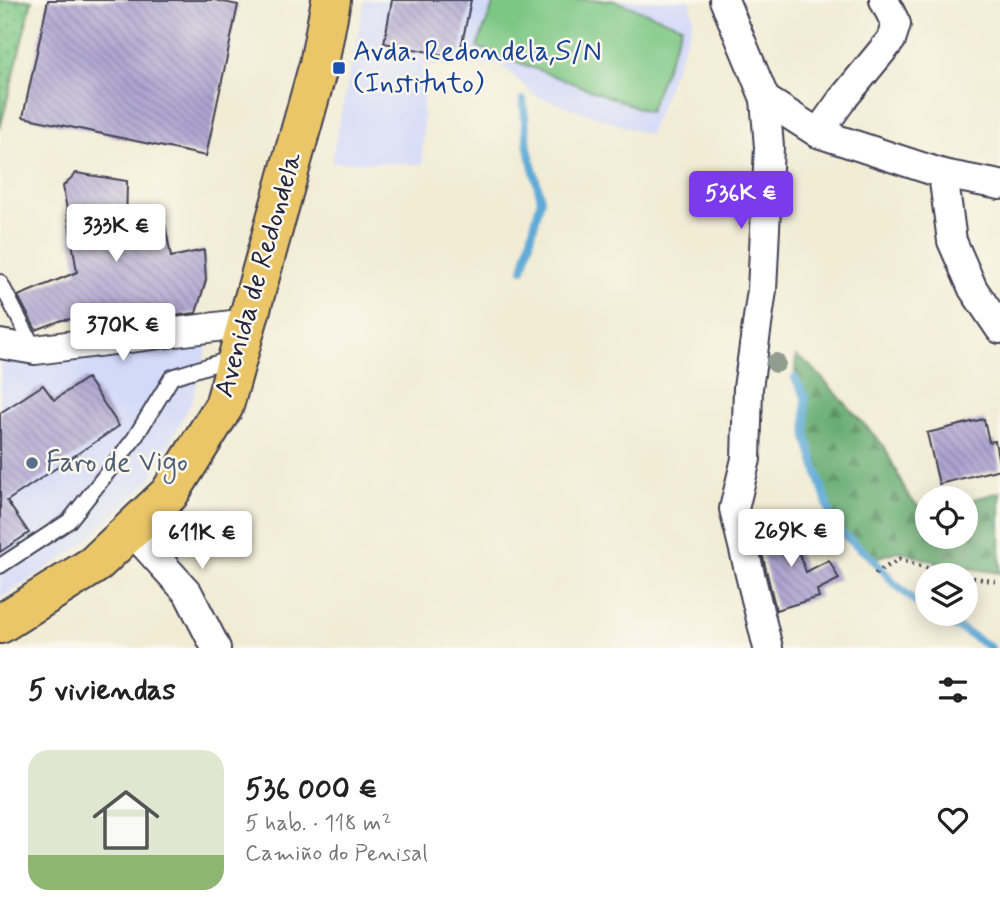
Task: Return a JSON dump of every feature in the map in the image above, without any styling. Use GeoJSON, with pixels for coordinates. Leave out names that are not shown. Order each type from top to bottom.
{"type":"FeatureCollection","features":[{"type":"Feature","properties":{"kind":"highway","name":"Avenida de Redondela"},"geometry":{"type":"LineString","coordinates":[[0,624],[94,565],[169,494],[224,406],[319,64],[331,0]]}},
{"type":"Feature","properties":{"kind":"street"},"geometry":{"type":"LineString","coordinates":[[724,0],[765,99],[769,147],[762,290],[748,388],[746,459],[734,509],[768,648]]}},
{"type":"Feature","properties":{"kind":"street"},"geometry":{"type":"LineString","coordinates":[[818,133],[891,40],[896,24],[884,0]]}},
{"type":"Feature","properties":{"kind":"street"},"geometry":{"type":"LineString","coordinates":[[765,99],[818,133],[943,174],[1000,185]]}},
{"type":"Feature","properties":{"kind":"street"},"geometry":{"type":"LineString","coordinates":[[943,174],[952,241],[973,289],[1000,329]]}},
{"type":"Feature","properties":{"kind":"street"},"geometry":{"type":"LineString","coordinates":[[0,344],[35,350],[242,340]]}},
{"type":"Feature","properties":{"kind":"street"},"geometry":{"type":"LineString","coordinates":[[131,530],[188,593],[216,648]]}},
{"type":"Feature","properties":{"kind":"lane"},"geometry":{"type":"LineString","coordinates":[[0,282],[35,350]]}},
{"type":"Feature","properties":{"kind":"lane"},"geometry":{"type":"LineString","coordinates":[[0,566],[69,522],[134,439],[172,377],[242,340]]}},
{"type":"Feature","properties":{"kind":"path"},"geometry":{"type":"LineString","coordinates":[[877,573],[899,559],[915,564]]}},
{"type":"Feature","properties":{"kind":"path"},"geometry":{"type":"LineString","coordinates":[[978,578],[1000,582]]}},
{"type":"Feature","properties":{"kind":"shaded area"},"geometry":{"type":"Polygon","coordinates":[[[365,0],[691,0],[693,22],[649,135],[536,96],[500,64],[423,66],[423,164],[331,162],[365,0]]]}},
{"type":"Feature","properties":{"kind":"shaded area"},"geometry":{"type":"Polygon","coordinates":[[[208,345],[192,401],[150,480],[81,546],[0,599],[0,353],[50,363],[208,345]]]}},
{"type":"Feature","properties":{"kind":"green space"},"geometry":{"type":"Polygon","coordinates":[[[0,0],[32,0],[0,129],[0,0]]]}},
{"type":"Feature","properties":{"kind":"green space"},"geometry":{"type":"Polygon","coordinates":[[[495,0],[613,0],[682,26],[649,112],[477,47],[495,0]]]}},
{"type":"Feature","properties":{"kind":"green space"},"geometry":{"type":"Polygon","coordinates":[[[796,356],[812,367],[884,446],[908,496],[915,503],[915,549],[978,549],[978,498],[1000,492],[1000,573],[978,570],[978,563],[939,563],[898,551],[873,559],[834,527],[807,438],[805,396],[795,382],[796,356]]]}},
{"type":"Feature","properties":{"kind":"building"},"geometry":{"type":"Polygon","coordinates":[[[48,0],[214,0],[238,5],[206,156],[23,117],[48,0]]]}},
{"type":"Feature","properties":{"kind":"building"},"geometry":{"type":"Polygon","coordinates":[[[392,0],[471,0],[459,58],[384,43],[392,0]]]}},
{"type":"Feature","properties":{"kind":"building"},"geometry":{"type":"Polygon","coordinates":[[[76,173],[127,181],[126,227],[165,224],[171,257],[204,250],[206,280],[196,313],[145,319],[144,315],[62,320],[36,330],[18,296],[77,272],[63,186],[76,173]]]}},
{"type":"Feature","properties":{"kind":"building","name":"Faro de Vigo"},"geometry":{"type":"Polygon","coordinates":[[[87,378],[119,426],[7,501],[29,533],[0,552],[0,413],[43,385],[54,400],[87,378]]]}},
{"type":"Feature","properties":{"kind":"building"},"geometry":{"type":"Polygon","coordinates":[[[984,419],[989,442],[995,441],[1000,469],[939,484],[927,433],[984,419]]]}},
{"type":"Feature","properties":{"kind":"building"},"geometry":{"type":"Polygon","coordinates":[[[788,522],[806,572],[829,560],[839,579],[817,590],[819,597],[776,610],[757,533],[788,522]]]}},
{"type":"Feature","properties":{"kind":"waterway"},"geometry":{"type":"LineString","coordinates":[[523,100],[528,148],[541,199],[523,269]]}},
{"type":"Feature","properties":{"kind":"waterway"},"geometry":{"type":"LineString","coordinates":[[795,378],[805,396],[807,438],[834,527],[873,559],[915,602]]}},
{"type":"Feature","properties":{"kind":"waterway"},"geometry":{"type":"LineString","coordinates":[[953,626],[991,648]]}},
{"type":"Feature","properties":{"kind":"place","name":"Avda. Redondela,S/N (Instituto)"},"geometry":{"type":"Point","coordinates":[339,68]}},
{"type":"Feature","properties":{"kind":"place","name":"Faro de Vigo"},"geometry":{"type":"Point","coordinates":[32,463]}}]}
